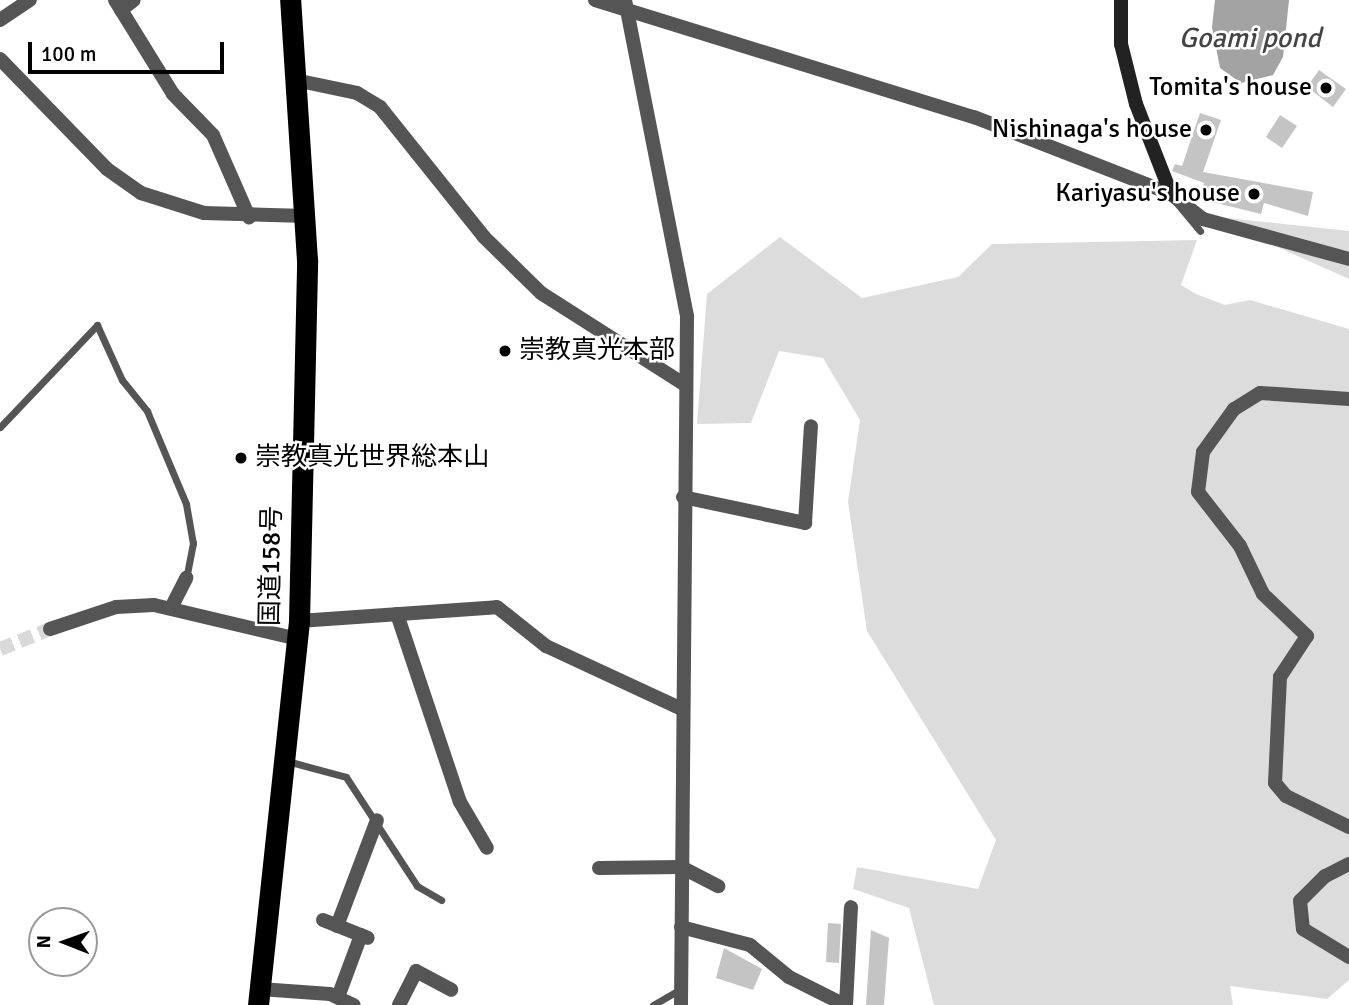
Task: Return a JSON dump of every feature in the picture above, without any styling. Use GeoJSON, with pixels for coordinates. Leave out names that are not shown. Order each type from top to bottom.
{"type":"FeatureCollection","features":[{"type":"Feature","properties":{"kind":"highway","name":"国道158号"},"geometry":{"type":"LineString","coordinates":[[259,997],[298,630],[305,216],[290,0]]}},
{"type":"Feature","properties":{"kind":"street"},"geometry":{"type":"LineString","coordinates":[[0,20],[30,0]]}},
{"type":"Feature","properties":{"kind":"street"},"geometry":{"type":"LineString","coordinates":[[134,0],[118,5],[173,94],[213,135],[249,217]]}},
{"type":"Feature","properties":{"kind":"street"},"geometry":{"type":"LineString","coordinates":[[595,0],[626,4],[974,117],[1171,194],[1203,219],[1349,259]]}},
{"type":"Feature","properties":{"kind":"street"},"geometry":{"type":"LineString","coordinates":[[1121,0],[1121,44],[1136,104],[1171,194]]}},
{"type":"Feature","properties":{"kind":"street"},"geometry":{"type":"LineString","coordinates":[[626,4],[683,270],[681,1005]]}},
{"type":"Feature","properties":{"kind":"street"},"geometry":{"type":"LineString","coordinates":[[0,59],[100,162],[141,193],[188,210],[249,217],[305,216]]}},
{"type":"Feature","properties":{"kind":"street"},"geometry":{"type":"LineString","coordinates":[[295,80],[357,93],[380,107],[484,237],[541,293],[684,384]]}},
{"type":"Feature","properties":{"kind":"street"},"geometry":{"type":"LineString","coordinates":[[1349,398],[1260,393],[1234,409],[1203,452],[1198,492],[1240,546],[1263,594],[1307,636],[1280,677],[1275,783],[1286,796],[1349,827]]}},
{"type":"Feature","properties":{"kind":"street"},"geometry":{"type":"LineString","coordinates":[[683,497],[805,523],[811,426]]}},
{"type":"Feature","properties":{"kind":"street"},"geometry":{"type":"LineString","coordinates":[[171,608],[186,578]]}},
{"type":"Feature","properties":{"kind":"street"},"geometry":{"type":"LineString","coordinates":[[50,629],[116,607],[171,608],[298,630],[397,614],[497,607],[546,646],[682,709]]}},
{"type":"Feature","properties":{"kind":"street"},"geometry":{"type":"LineString","coordinates":[[397,614],[460,802],[486,848]]}},
{"type":"Feature","properties":{"kind":"street"},"geometry":{"type":"LineString","coordinates":[[338,997],[365,937],[330,923],[377,820]]}},
{"type":"Feature","properties":{"kind":"street"},"geometry":{"type":"LineString","coordinates":[[1349,864],[1325,876],[1300,901],[1303,929],[1349,957]]}},
{"type":"Feature","properties":{"kind":"street"},"geometry":{"type":"LineString","coordinates":[[599,868],[681,867],[718,886]]}},
{"type":"Feature","properties":{"kind":"street"},"geometry":{"type":"LineString","coordinates":[[681,926],[750,946],[789,977],[846,1005],[851,907]]}},
{"type":"Feature","properties":{"kind":"street"},"geometry":{"type":"LineString","coordinates":[[398,1005],[416,971],[451,990]]}},
{"type":"Feature","properties":{"kind":"street"},"geometry":{"type":"LineString","coordinates":[[259,997],[338,997],[354,1005]]}},
{"type":"Feature","properties":{"kind":"lane"},"geometry":{"type":"LineString","coordinates":[[1171,194],[1200,231]]}},
{"type":"Feature","properties":{"kind":"lane"},"geometry":{"type":"LineString","coordinates":[[0,428],[97,325],[122,380],[147,411],[186,505],[193,543],[186,578]]}},
{"type":"Feature","properties":{"kind":"lane"},"geometry":{"type":"LineString","coordinates":[[286,760],[346,777],[377,820],[417,886],[441,900]]}},
{"type":"Feature","properties":{"kind":"lane"},"geometry":{"type":"LineString","coordinates":[[653,1005],[681,989]]}},
{"type":"Feature","properties":{"kind":"shaded area"},"geometry":{"type":"Polygon","coordinates":[[[1208,216],[1349,231],[1349,279],[1208,216]]]}},
{"type":"Feature","properties":{"kind":"shaded area"},"geometry":{"type":"Polygon","coordinates":[[[780,237],[862,298],[958,277],[992,244],[1197,240],[1181,285],[1196,294],[1225,305],[1250,300],[1349,329],[1349,980],[1327,999],[1230,986],[1233,1005],[934,1005],[909,908],[853,889],[857,867],[978,889],[996,840],[867,631],[848,502],[860,420],[823,358],[779,351],[751,423],[697,424],[707,294],[780,237]]]}},
{"type":"Feature","properties":{"kind":"water","name":"Goami pond"},"geometry":{"type":"Polygon","coordinates":[[[1215,0],[1289,0],[1283,57],[1273,75],[1241,83],[1220,68],[1212,27],[1215,0]]]}},
{"type":"Feature","properties":{"kind":"building","name":"Tomita's house"},"geometry":{"type":"Polygon","coordinates":[[[1319,70],[1346,89],[1333,107],[1307,87],[1319,70]]]}},
{"type":"Feature","properties":{"kind":"building"},"geometry":{"type":"Polygon","coordinates":[[[1200,113],[1221,120],[1203,172],[1313,192],[1308,216],[1264,203],[1261,214],[1200,199],[1204,183],[1172,171],[1175,164],[1182,166],[1200,113]]]}},
{"type":"Feature","properties":{"kind":"building"},"geometry":{"type":"Polygon","coordinates":[[[1280,115],[1297,126],[1282,148],[1266,137],[1280,115]]]}},
{"type":"Feature","properties":{"kind":"building"},"geometry":{"type":"Polygon","coordinates":[[[828,923],[841,924],[839,963],[826,962],[828,923]]]}},
{"type":"Feature","properties":{"kind":"building"},"geometry":{"type":"Polygon","coordinates":[[[871,930],[889,938],[884,1005],[866,1005],[871,930]]]}},
{"type":"Feature","properties":{"kind":"building"},"geometry":{"type":"Polygon","coordinates":[[[724,948],[762,969],[753,990],[716,978],[724,948]]]}},
{"type":"Feature","properties":{"kind":"tunnel"},"geometry":{"type":"LineString","coordinates":[[0,649],[50,629]]}},
{"type":"Feature","properties":{"kind":"place","name":"Tomita's house"},"geometry":{"type":"Point","coordinates":[1326,88]}},
{"type":"Feature","properties":{"kind":"place","name":"Nishinaga's house"},"geometry":{"type":"Point","coordinates":[1206,130]}},
{"type":"Feature","properties":{"kind":"place","name":"Kariyasu's house"},"geometry":{"type":"Point","coordinates":[1254,194]}},
{"type":"Feature","properties":{"kind":"place","name":"崇教真光本部"},"geometry":{"type":"Point","coordinates":[505,351]}},
{"type":"Feature","properties":{"kind":"place","name":"崇教真光世界総本山"},"geometry":{"type":"Point","coordinates":[241,458]}}]}
